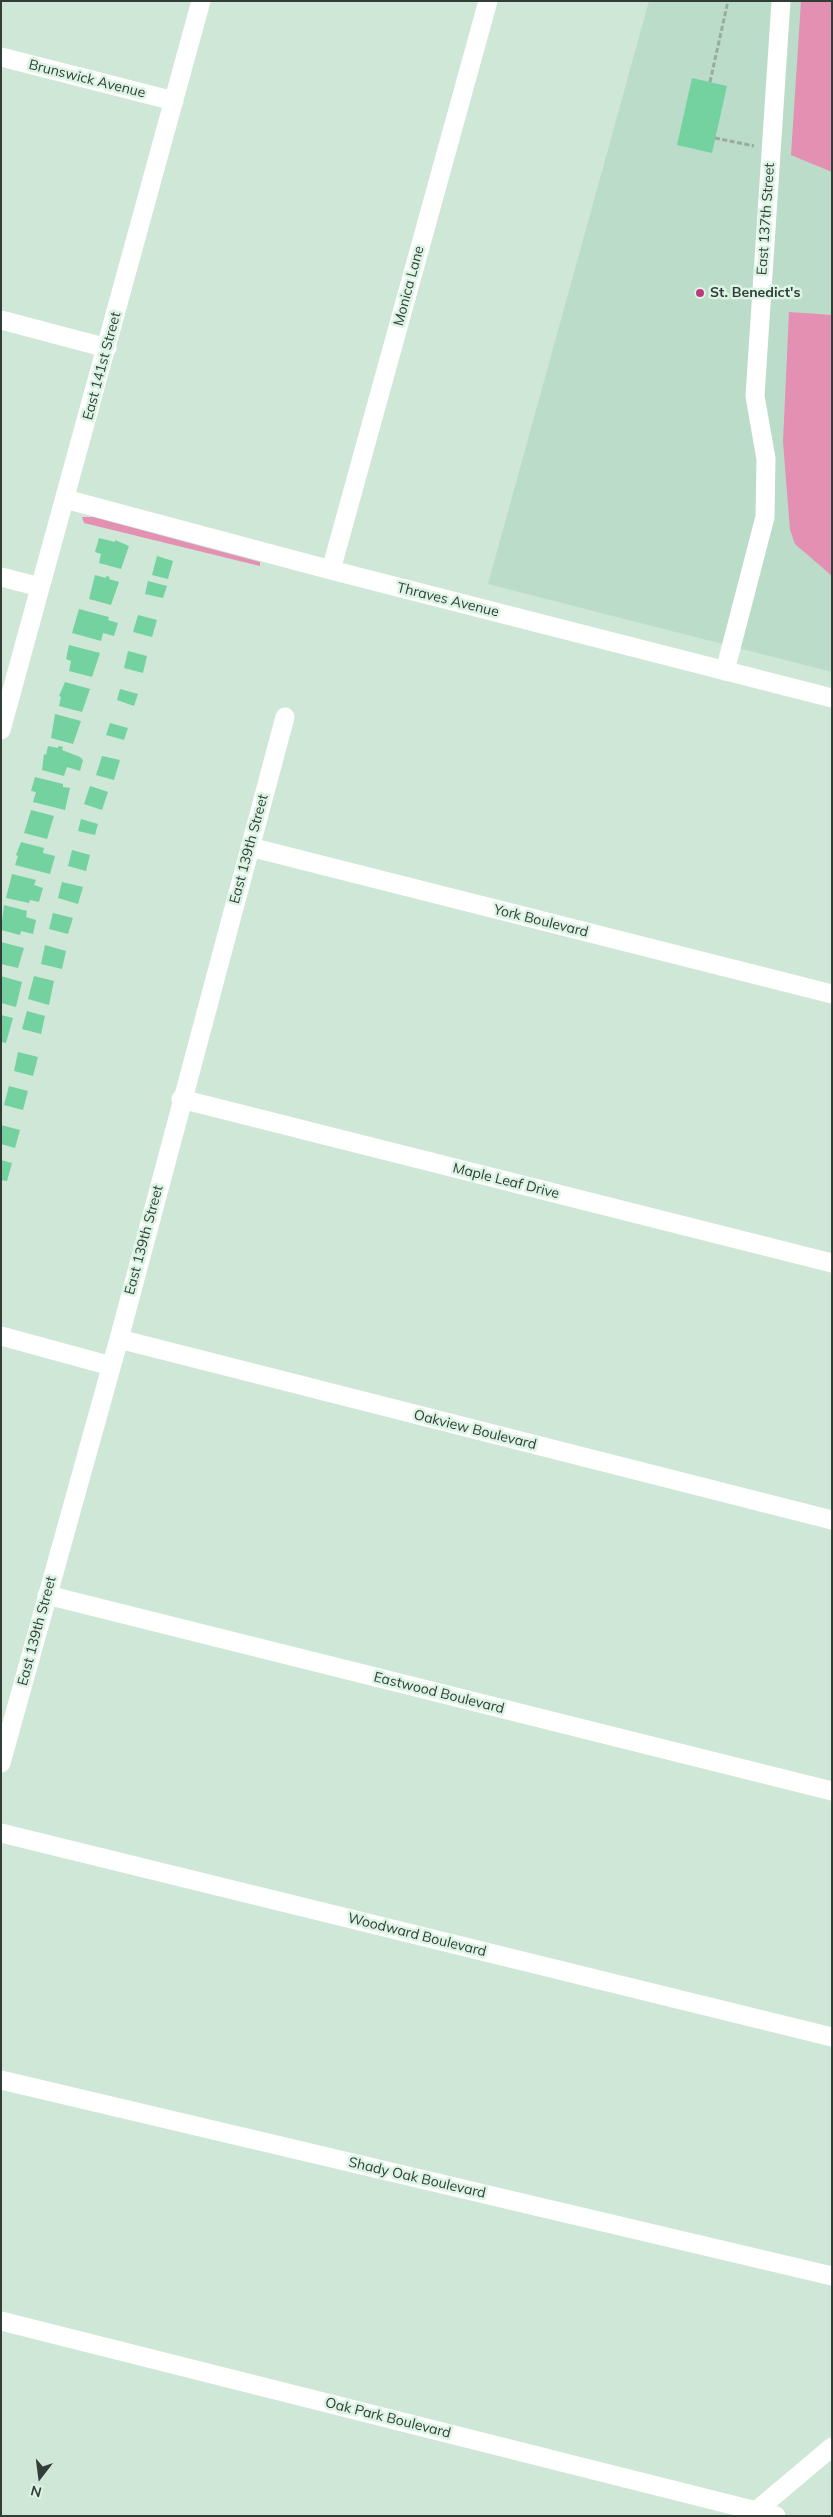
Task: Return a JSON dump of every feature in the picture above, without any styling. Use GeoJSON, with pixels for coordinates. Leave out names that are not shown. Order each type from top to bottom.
{"type":"FeatureCollection","features":[{"type":"Feature","properties":{"kind":"street","name":"East 141st Street"},"geometry":{"type":"LineString","coordinates":[[1,730],[201,1]]}},
{"type":"Feature","properties":{"kind":"street","name":"Monica Lane"},"geometry":{"type":"LineString","coordinates":[[331,570],[488,1]]}},
{"type":"Feature","properties":{"kind":"street","name":"East 137th Street"},"geometry":{"type":"LineString","coordinates":[[725,671],[765,517],[766,459],[755,396],[781,1]]}},
{"type":"Feature","properties":{"kind":"street","name":"Brunswick Avenue"},"geometry":{"type":"LineString","coordinates":[[1,57],[174,101]]}},
{"type":"Feature","properties":{"kind":"street"},"geometry":{"type":"LineString","coordinates":[[1,320],[107,348]]}},
{"type":"Feature","properties":{"kind":"street","name":"Thraves Avenue"},"geometry":{"type":"LineString","coordinates":[[65,499],[331,570],[832,698]]}},
{"type":"Feature","properties":{"kind":"street"},"geometry":{"type":"LineString","coordinates":[[1,577],[40,587]]}},
{"type":"Feature","properties":{"kind":"street","name":"East 139th Street"},"geometry":{"type":"LineString","coordinates":[[1,1763],[119,1339],[181,1098],[285,717]]}},
{"type":"Feature","properties":{"kind":"street","name":"York Boulevard"},"geometry":{"type":"LineString","coordinates":[[250,847],[832,994]]}},
{"type":"Feature","properties":{"kind":"street","name":"Maple Leaf Drive"},"geometry":{"type":"LineString","coordinates":[[181,1098],[832,1263]]}},
{"type":"Feature","properties":{"kind":"street"},"geometry":{"type":"LineString","coordinates":[[1,1336],[111,1366]]}},
{"type":"Feature","properties":{"kind":"street","name":"Oakview Boulevard"},"geometry":{"type":"LineString","coordinates":[[119,1339],[832,1520]]}},
{"type":"Feature","properties":{"kind":"street","name":"Eastwood Boulevard"},"geometry":{"type":"LineString","coordinates":[[47,1596],[832,1791]]}},
{"type":"Feature","properties":{"kind":"street","name":"Woodward Boulevard"},"geometry":{"type":"LineString","coordinates":[[1,1833],[832,2037]]}},
{"type":"Feature","properties":{"kind":"street","name":"Shady Oak Boulevard"},"geometry":{"type":"LineString","coordinates":[[1,2080],[832,2276]]}},
{"type":"Feature","properties":{"kind":"street","name":"Oak Park Boulevard"},"geometry":{"type":"LineString","coordinates":[[1,2321],[752,2513],[776,2516]]}},
{"type":"Feature","properties":{"kind":"street"},"geometry":{"type":"LineString","coordinates":[[752,2513],[832,2448]]}},
{"type":"Feature","properties":{"kind":"path"},"geometry":{"type":"LineString","coordinates":[[710,82],[728,1]]}},
{"type":"Feature","properties":{"kind":"path"},"geometry":{"type":"LineString","coordinates":[[715,138],[770,150]]}},
{"type":"Feature","properties":{"kind":"shaded area","name":"St. Benedict's"},"geometry":{"type":"Polygon","coordinates":[[[649,1],[832,1],[832,672],[488,584],[649,1]]]}},
{"type":"Feature","properties":{"kind":"shaded area"},"geometry":{"type":"Polygon","coordinates":[[[801,1],[832,1],[832,172],[791,155],[801,1]]]}},
{"type":"Feature","properties":{"kind":"shaded area"},"geometry":{"type":"Polygon","coordinates":[[[789,312],[832,315],[832,576],[795,544],[790,530],[783,442],[789,312]]]}},
{"type":"Feature","properties":{"kind":"shaded area"},"geometry":{"type":"Polygon","coordinates":[[[82,517],[93,517],[260,562],[260,566],[84,523],[82,517]]]}},
{"type":"Feature","properties":{"kind":"building"},"geometry":{"type":"Polygon","coordinates":[[[692,78],[727,86],[712,153],[677,145],[692,78]]]}},
{"type":"Feature","properties":{"kind":"building"},"geometry":{"type":"Polygon","coordinates":[[[99,538],[115,542],[115,540],[129,546],[121,569],[99,563],[101,554],[95,552],[99,538]]]}},
{"type":"Feature","properties":{"kind":"building"},"geometry":{"type":"Polygon","coordinates":[[[157,556],[173,561],[168,579],[152,575],[157,556]]]}},
{"type":"Feature","properties":{"kind":"building"},"geometry":{"type":"Polygon","coordinates":[[[95,575],[106,578],[106,576],[110,577],[109,579],[119,582],[111,605],[89,599],[95,575]]]}},
{"type":"Feature","properties":{"kind":"building"},"geometry":{"type":"Polygon","coordinates":[[[148,581],[167,586],[163,598],[145,594],[148,581]]]}},
{"type":"Feature","properties":{"kind":"building"},"geometry":{"type":"Polygon","coordinates":[[[79,609],[109,617],[108,620],[118,623],[114,636],[103,633],[101,641],[72,633],[79,609]]]}},
{"type":"Feature","properties":{"kind":"building"},"geometry":{"type":"Polygon","coordinates":[[[138,615],[157,620],[152,637],[133,632],[138,615]]]}},
{"type":"Feature","properties":{"kind":"building"},"geometry":{"type":"Polygon","coordinates":[[[69,645],[100,653],[92,677],[69,671],[71,661],[66,659],[69,645]]]}},
{"type":"Feature","properties":{"kind":"building"},"geometry":{"type":"Polygon","coordinates":[[[128,651],[147,656],[143,673],[124,668],[128,651]]]}},
{"type":"Feature","properties":{"kind":"building"},"geometry":{"type":"Polygon","coordinates":[[[65,682],[90,689],[82,712],[59,706],[61,697],[59,696],[65,682]]]}},
{"type":"Feature","properties":{"kind":"building"},"geometry":{"type":"Polygon","coordinates":[[[120,689],[138,694],[134,706],[117,700],[120,689]]]}},
{"type":"Feature","properties":{"kind":"building"},"geometry":{"type":"Polygon","coordinates":[[[55,714],[81,721],[73,744],[51,738],[55,714]]]}},
{"type":"Feature","properties":{"kind":"building"},"geometry":{"type":"Polygon","coordinates":[[[110,723],[128,728],[124,740],[106,735],[110,723]]]}},
{"type":"Feature","properties":{"kind":"building"},"geometry":{"type":"Polygon","coordinates":[[[48,746],[63,747],[62,750],[80,757],[83,760],[80,771],[67,767],[64,776],[42,770],[44,754],[46,755],[48,746]]]}},
{"type":"Feature","properties":{"kind":"building"},"geometry":{"type":"Polygon","coordinates":[[[102,756],[120,760],[114,780],[96,775],[102,756]]]}},
{"type":"Feature","properties":{"kind":"building"},"geometry":{"type":"Polygon","coordinates":[[[35,777],[63,784],[63,787],[70,788],[65,810],[33,802],[36,792],[31,791],[35,777]]]}},
{"type":"Feature","properties":{"kind":"building"},"geometry":{"type":"Polygon","coordinates":[[[90,786],[108,792],[102,810],[84,804],[90,786]]]}},
{"type":"Feature","properties":{"kind":"building"},"geometry":{"type":"Polygon","coordinates":[[[31,810],[54,816],[47,839],[24,833],[31,810]]]}},
{"type":"Feature","properties":{"kind":"building"},"geometry":{"type":"Polygon","coordinates":[[[81,819],[98,824],[95,835],[78,831],[81,819]]]}},
{"type":"Feature","properties":{"kind":"building"},"geometry":{"type":"Polygon","coordinates":[[[21,842],[44,848],[43,853],[55,856],[50,874],[15,865],[18,856],[16,855],[21,842]]]}},
{"type":"Feature","properties":{"kind":"building"},"geometry":{"type":"Polygon","coordinates":[[[72,850],[90,855],[86,871],[68,866],[72,850]]]}},
{"type":"Feature","properties":{"kind":"building"},"geometry":{"type":"Polygon","coordinates":[[[12,874],[36,880],[34,885],[43,888],[39,902],[30,900],[29,903],[6,898],[12,874]]]}},
{"type":"Feature","properties":{"kind":"building"},"geometry":{"type":"Polygon","coordinates":[[[62,882],[83,887],[78,904],[58,898],[62,882]]]}},
{"type":"Feature","properties":{"kind":"building"},"geometry":{"type":"Polygon","coordinates":[[[4,905],[27,911],[26,917],[36,920],[33,934],[21,931],[20,935],[1,930],[4,905]]]}},
{"type":"Feature","properties":{"kind":"building"},"geometry":{"type":"Polygon","coordinates":[[[53,913],[73,918],[68,934],[49,929],[53,913]]]}},
{"type":"Feature","properties":{"kind":"building"},"geometry":{"type":"Polygon","coordinates":[[[1,942],[24,948],[18,968],[1,964],[1,942]]]}},
{"type":"Feature","properties":{"kind":"building"},"geometry":{"type":"Polygon","coordinates":[[[45,945],[66,951],[62,969],[41,964],[45,945]]]}},
{"type":"Feature","properties":{"kind":"building"},"geometry":{"type":"Polygon","coordinates":[[[1,976],[22,982],[16,1007],[1,1003],[1,976]]]}},
{"type":"Feature","properties":{"kind":"building"},"geometry":{"type":"Polygon","coordinates":[[[34,976],[54,981],[49,1005],[28,999],[34,976]]]}},
{"type":"Feature","properties":{"kind":"building"},"geometry":{"type":"Polygon","coordinates":[[[27,1011],[45,1016],[41,1034],[22,1029],[27,1011]]]}},
{"type":"Feature","properties":{"kind":"building"},"geometry":{"type":"Polygon","coordinates":[[[1,1015],[13,1018],[6,1043],[1,1042],[1,1015]]]}},
{"type":"Feature","properties":{"kind":"building"},"geometry":{"type":"Polygon","coordinates":[[[18,1052],[38,1057],[33,1076],[14,1071],[18,1052]]]}},
{"type":"Feature","properties":{"kind":"building"},"geometry":{"type":"Polygon","coordinates":[[[9,1086],[28,1091],[23,1110],[4,1105],[9,1086]]]}},
{"type":"Feature","properties":{"kind":"building"},"geometry":{"type":"Polygon","coordinates":[[[1,1125],[20,1130],[15,1148],[1,1144],[1,1125]]]}},
{"type":"Feature","properties":{"kind":"building"},"geometry":{"type":"Polygon","coordinates":[[[1,1160],[12,1163],[7,1181],[1,1180],[1,1160]]]}},
{"type":"Feature","properties":{"kind":"place","name":"St. Benedict's"},"geometry":{"type":"Point","coordinates":[700,293]}}]}
